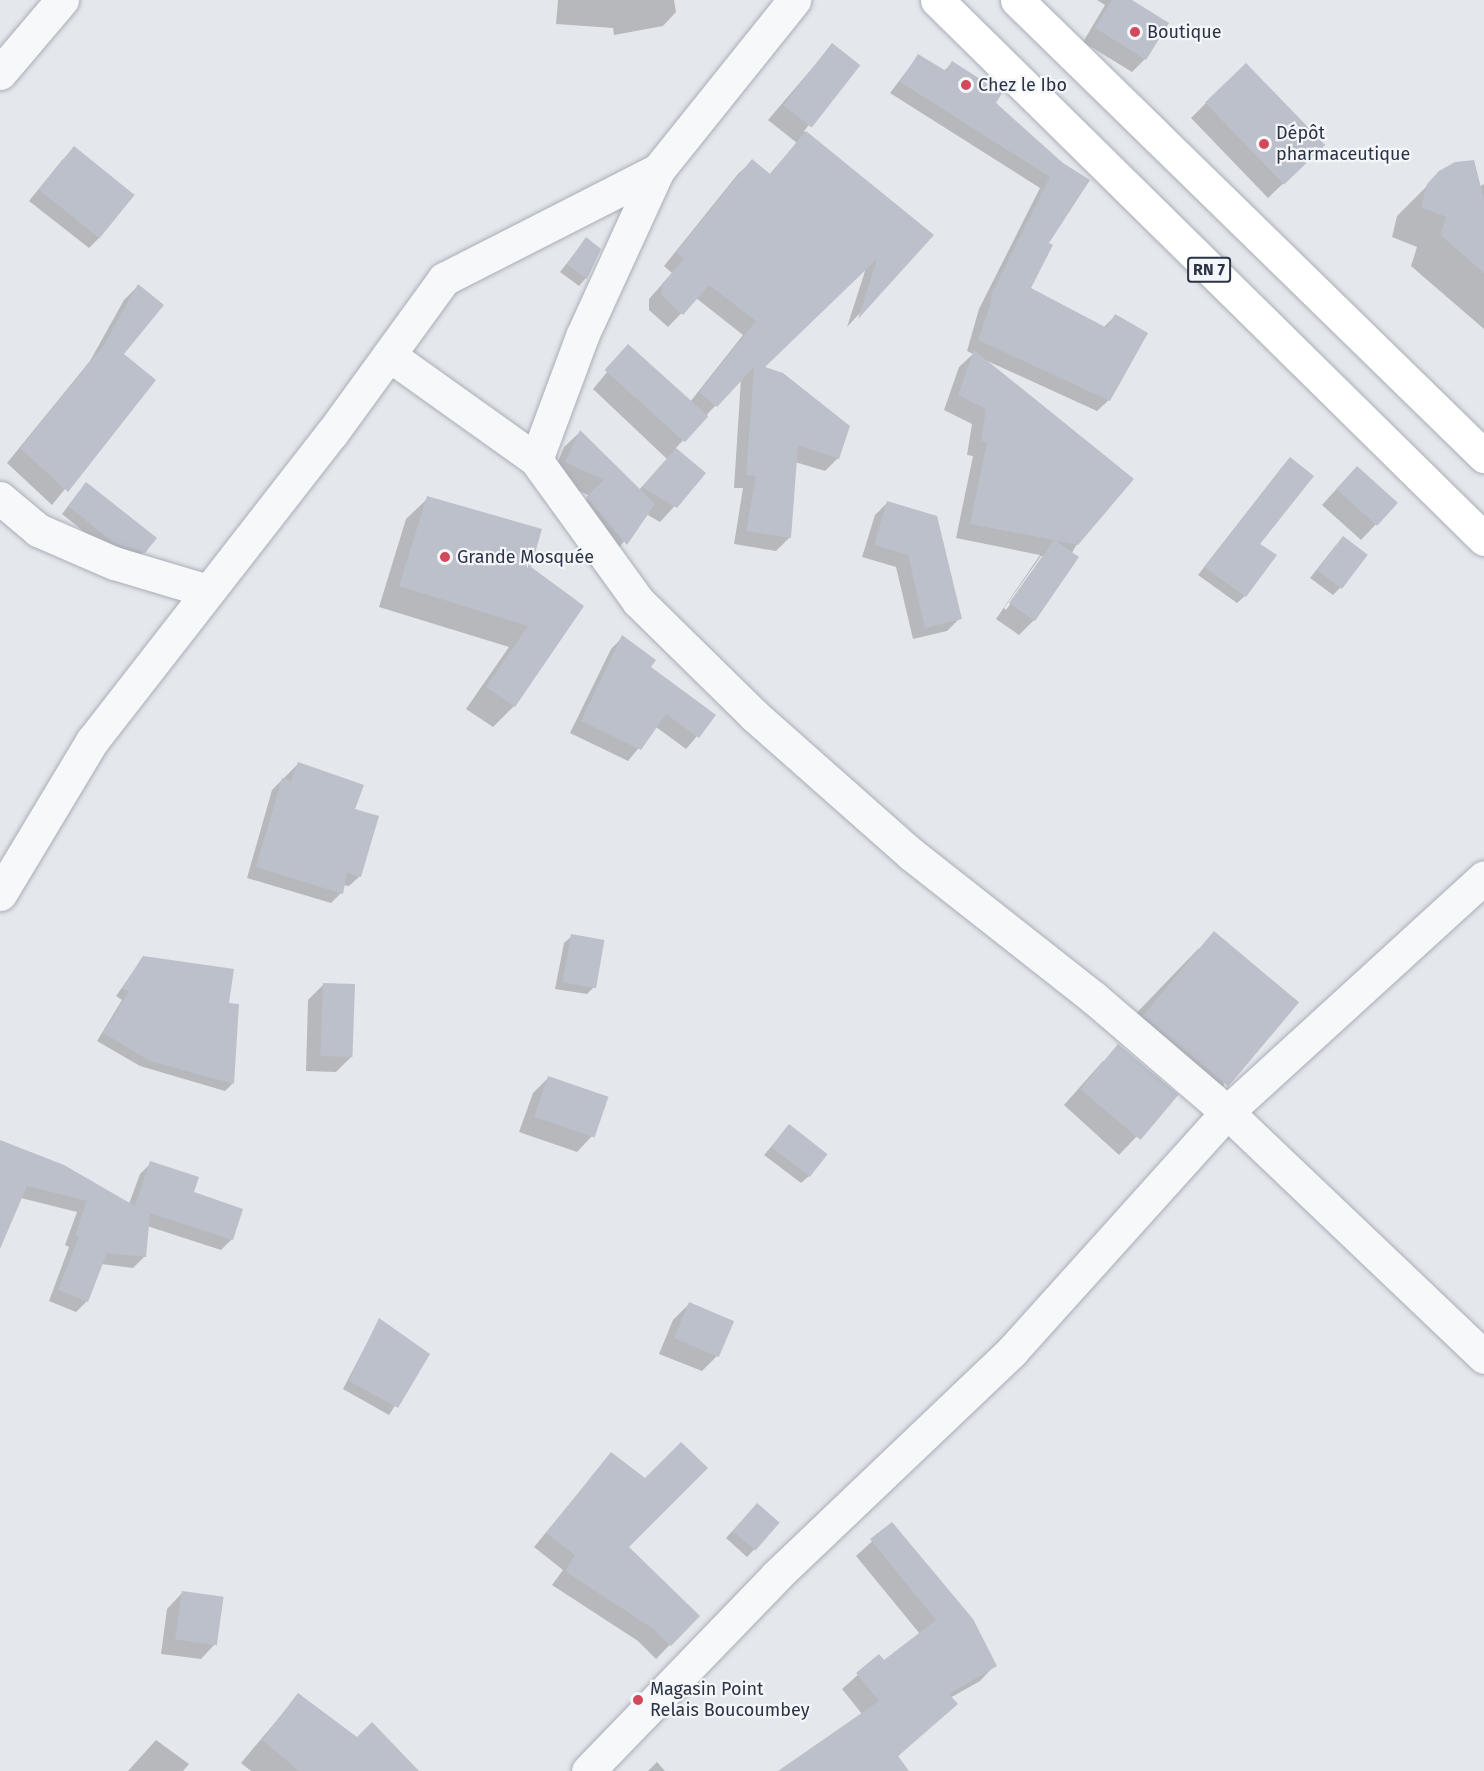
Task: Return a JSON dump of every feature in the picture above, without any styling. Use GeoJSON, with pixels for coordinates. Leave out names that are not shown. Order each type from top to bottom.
{"type":"FeatureCollection","features":[{"type":"Feature","properties":{"kind":"main road","name":"RN 7"},"geometry":{"type":"LineString","coordinates":[[937,0],[1484,539]]}},
{"type":"Feature","properties":{"kind":"main road"},"geometry":{"type":"LineString","coordinates":[[1017,0],[1484,456]]}},
{"type":"Feature","properties":{"kind":"street"},"geometry":{"type":"LineString","coordinates":[[0,73],[62,0]]}},
{"type":"Feature","properties":{"kind":"street"},"geometry":{"type":"LineString","coordinates":[[536,460],[582,336],[658,170],[794,0]]}},
{"type":"Feature","properties":{"kind":"street"},"geometry":{"type":"LineString","coordinates":[[0,894],[92,741],[389,355],[444,279],[658,170]]}},
{"type":"Feature","properties":{"kind":"street"},"geometry":{"type":"LineString","coordinates":[[389,355],[536,460],[638,601],[755,716],[911,854],[1094,998],[1227,1112],[1484,1357]]}},
{"type":"Feature","properties":{"kind":"street"},"geometry":{"type":"LineString","coordinates":[[0,498],[38,530],[114,563],[208,591]]}},
{"type":"Feature","properties":{"kind":"street"},"geometry":{"type":"LineString","coordinates":[[588,1771],[776,1576],[1012,1351],[1227,1112],[1484,877]]}},
{"type":"Feature","properties":{"kind":"building"},"geometry":{"type":"Polygon","coordinates":[[[1112,0],[1132,0],[1169,23],[1146,60],[1095,28],[1112,0]]]}},
{"type":"Feature","properties":{"kind":"building"},"geometry":{"type":"Polygon","coordinates":[[[832,43],[860,65],[812,127],[783,105],[832,43]]]}},
{"type":"Feature","properties":{"kind":"building"},"geometry":{"type":"Polygon","coordinates":[[[918,54],[946,71],[952,61],[1002,93],[996,103],[1063,163],[1090,180],[1049,243],[1053,245],[1031,288],[1107,328],[1115,314],[1148,333],[1110,401],[978,340],[992,299],[990,297],[1050,177],[900,82],[918,54]]]}},
{"type":"Feature","properties":{"kind":"building"},"geometry":{"type":"Polygon","coordinates":[[[1246,63],[1325,145],[1284,185],[1205,103],[1246,63]]]}},
{"type":"Feature","properties":{"kind":"building"},"geometry":{"type":"Polygon","coordinates":[[[806,131],[934,235],[858,319],[877,259],[765,367],[783,373],[850,426],[839,459],[798,445],[791,538],[746,531],[756,476],[746,475],[754,367],[717,407],[699,392],[756,321],[709,285],[683,315],[662,296],[662,284],[684,259],[676,252],[752,159],[770,174],[806,131]]]}},
{"type":"Feature","properties":{"kind":"building"},"geometry":{"type":"Polygon","coordinates":[[[74,146],[135,195],[99,239],[39,190],[74,146]]]}},
{"type":"Feature","properties":{"kind":"building"},"geometry":{"type":"Polygon","coordinates":[[[1474,160],[1484,199],[1484,273],[1440,235],[1446,217],[1421,207],[1427,184],[1439,171],[1455,162],[1474,160]]]}},
{"type":"Feature","properties":{"kind":"building"},"geometry":{"type":"Polygon","coordinates":[[[586,237],[601,249],[587,279],[567,264],[586,237]]]}},
{"type":"Feature","properties":{"kind":"building"},"geometry":{"type":"Polygon","coordinates":[[[138,284],[164,305],[124,354],[156,380],[68,492],[20,448],[104,345],[138,284]]]}},
{"type":"Feature","properties":{"kind":"building"},"geometry":{"type":"Polygon","coordinates":[[[628,344],[708,416],[685,442],[605,370],[628,344]]]}},
{"type":"Feature","properties":{"kind":"building"},"geometry":{"type":"Polygon","coordinates":[[[974,350],[1134,479],[1078,545],[1056,541],[1079,557],[1035,621],[1009,603],[1054,540],[970,524],[987,442],[981,441],[986,409],[958,395],[974,350]]]}},
{"type":"Feature","properties":{"kind":"building"},"geometry":{"type":"Polygon","coordinates":[[[580,430],[655,504],[627,545],[586,497],[604,480],[565,462],[580,430]]]}},
{"type":"Feature","properties":{"kind":"building"},"geometry":{"type":"Polygon","coordinates":[[[676,448],[706,473],[677,508],[642,487],[676,448]]]}},
{"type":"Feature","properties":{"kind":"building"},"geometry":{"type":"Polygon","coordinates":[[[1290,457],[1314,476],[1260,544],[1277,555],[1246,597],[1204,567],[1290,457]]]}},
{"type":"Feature","properties":{"kind":"building"},"geometry":{"type":"Polygon","coordinates":[[[1357,466],[1398,503],[1377,526],[1336,489],[1357,466]]]}},
{"type":"Feature","properties":{"kind":"building"},"geometry":{"type":"Polygon","coordinates":[[[86,482],[157,538],[145,553],[114,543],[68,506],[86,482]]]}},
{"type":"Feature","properties":{"kind":"building"},"geometry":{"type":"Polygon","coordinates":[[[427,496],[542,529],[531,567],[584,606],[515,707],[486,687],[528,626],[399,586],[427,496]]]}},
{"type":"Feature","properties":{"kind":"building"},"geometry":{"type":"Polygon","coordinates":[[[887,501],[937,516],[962,619],[925,628],[908,555],[874,545],[887,501]]]}},
{"type":"Feature","properties":{"kind":"building"},"geometry":{"type":"Polygon","coordinates":[[[1343,536],[1368,555],[1342,589],[1317,570],[1343,536]]]}},
{"type":"Feature","properties":{"kind":"building"},"geometry":{"type":"Polygon","coordinates":[[[622,635],[656,660],[651,667],[716,715],[699,738],[666,714],[641,750],[581,721],[622,635]]]}},
{"type":"Feature","properties":{"kind":"building"},"geometry":{"type":"Polygon","coordinates":[[[298,762],[364,785],[355,809],[379,816],[361,877],[347,873],[343,894],[256,867],[282,778],[291,781],[298,762]]]}},
{"type":"Feature","properties":{"kind":"building"},"geometry":{"type":"Polygon","coordinates":[[[1214,931],[1299,1002],[1228,1087],[1143,1015],[1214,931]]]}},
{"type":"Feature","properties":{"kind":"building"},"geometry":{"type":"Polygon","coordinates":[[[571,934],[604,940],[596,988],[562,982],[571,934]]]}},
{"type":"Feature","properties":{"kind":"building"},"geometry":{"type":"Polygon","coordinates":[[[143,956],[234,969],[229,1003],[239,1004],[234,1084],[150,1061],[103,1033],[129,992],[122,988],[143,956]]]}},
{"type":"Feature","properties":{"kind":"building"},"geometry":{"type":"Polygon","coordinates":[[[323,983],[355,984],[352,1057],[320,1056],[323,983]]]}},
{"type":"Feature","properties":{"kind":"building"},"geometry":{"type":"Polygon","coordinates":[[[1118,1044],[1179,1095],[1141,1140],[1080,1089],[1118,1044]]]}},
{"type":"Feature","properties":{"kind":"building"},"geometry":{"type":"Polygon","coordinates":[[[548,1076],[609,1097],[595,1137],[534,1117],[548,1076]]]}},
{"type":"Feature","properties":{"kind":"building"},"geometry":{"type":"Polygon","coordinates":[[[789,1124],[828,1154],[810,1177],[771,1147],[789,1124]]]}},
{"type":"Feature","properties":{"kind":"building"},"geometry":{"type":"Polygon","coordinates":[[[0,1140],[64,1165],[135,1206],[150,1161],[199,1177],[194,1192],[243,1209],[233,1240],[146,1212],[150,1214],[146,1257],[107,1253],[88,1302],[58,1290],[79,1236],[75,1235],[87,1201],[27,1186],[0,1249],[0,1140]]]}},
{"type":"Feature","properties":{"kind":"building"},"geometry":{"type":"Polygon","coordinates":[[[689,1302],[734,1321],[719,1357],[674,1338],[689,1302]]]}},
{"type":"Feature","properties":{"kind":"building"},"geometry":{"type":"Polygon","coordinates":[[[379,1318],[430,1354],[398,1408],[349,1381],[379,1318]]]}},
{"type":"Feature","properties":{"kind":"building"},"geometry":{"type":"Polygon","coordinates":[[[681,1442],[708,1468],[629,1547],[700,1616],[671,1646],[652,1628],[565,1571],[575,1555],[546,1533],[611,1452],[645,1478],[681,1442]]]}},
{"type":"Feature","properties":{"kind":"building"},"geometry":{"type":"Polygon","coordinates":[[[757,1503],[780,1523],[755,1551],[733,1531],[757,1503]]]}},
{"type":"Feature","properties":{"kind":"building"},"geometry":{"type":"Polygon","coordinates":[[[892,1522],[973,1619],[997,1666],[949,1694],[958,1704],[898,1756],[909,1771],[778,1771],[879,1701],[856,1673],[879,1654],[884,1660],[936,1620],[870,1539],[892,1522]]]}},
{"type":"Feature","properties":{"kind":"building"},"geometry":{"type":"Polygon","coordinates":[[[182,1591],[224,1597],[217,1645],[175,1640],[182,1591]]]}},
{"type":"Feature","properties":{"kind":"building"},"geometry":{"type":"Polygon","coordinates":[[[298,1693],[357,1737],[372,1722],[419,1771],[299,1771],[262,1740],[298,1693]]]}},
{"type":"Feature","properties":{"kind":"place","name":"Boutique"},"geometry":{"type":"Point","coordinates":[1135,32]}},
{"type":"Feature","properties":{"kind":"place","name":"Chez le Ibo"},"geometry":{"type":"Point","coordinates":[966,85]}},
{"type":"Feature","properties":{"kind":"place","name":"Dépôt pharmaceutique"},"geometry":{"type":"Point","coordinates":[1264,144]}},
{"type":"Feature","properties":{"kind":"place","name":"Grande Mosquée"},"geometry":{"type":"Point","coordinates":[445,557]}},
{"type":"Feature","properties":{"kind":"place","name":"Magasin Point Relais Boucoumbey"},"geometry":{"type":"Point","coordinates":[638,1700]}}]}
